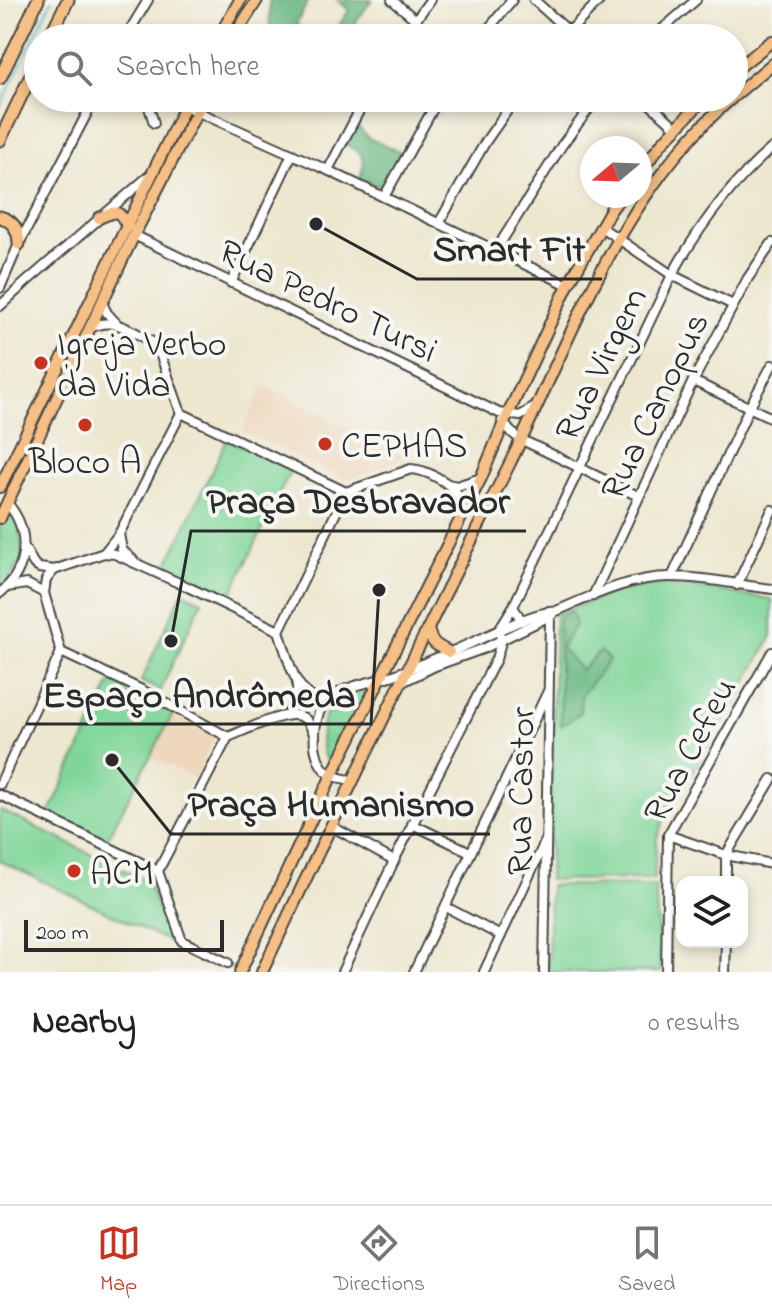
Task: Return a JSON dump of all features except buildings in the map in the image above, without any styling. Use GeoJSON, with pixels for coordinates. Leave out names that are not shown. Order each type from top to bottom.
{"type":"FeatureCollection","features":[{"type":"Feature","properties":{"kind":"highway"},"geometry":{"type":"LineString","coordinates":[[26,24],[38,0]]}},
{"type":"Feature","properties":{"kind":"highway"},"geometry":{"type":"LineString","coordinates":[[56,24],[68,0]]}},
{"type":"Feature","properties":{"kind":"highway"},"geometry":{"type":"LineString","coordinates":[[0,78],[24,29]]}},
{"type":"Feature","properties":{"kind":"highway"},"geometry":{"type":"LineString","coordinates":[[0,140],[24,90]]}},
{"type":"Feature","properties":{"kind":"highway"},"geometry":{"type":"LineString","coordinates":[[0,217],[15,227],[19,244]]}},
{"type":"Feature","properties":{"kind":"main road"},"geometry":{"type":"LineString","coordinates":[[226,24],[240,0]]}},
{"type":"Feature","properties":{"kind":"main road"},"geometry":{"type":"LineString","coordinates":[[242,24],[257,0]]}},
{"type":"Feature","properties":{"kind":"main road"},"geometry":{"type":"LineString","coordinates":[[748,60],[772,41]]}},
{"type":"Feature","properties":{"kind":"main road"},"geometry":{"type":"LineString","coordinates":[[748,83],[772,64]]}},
{"type":"Feature","properties":{"kind":"main road"},"geometry":{"type":"LineString","coordinates":[[0,487],[182,112]]}},
{"type":"Feature","properties":{"kind":"main road"},"geometry":{"type":"LineString","coordinates":[[0,518],[134,235],[198,112]]}},
{"type":"Feature","properties":{"kind":"main road"},"geometry":{"type":"LineString","coordinates":[[652,156],[692,112]]}},
{"type":"Feature","properties":{"kind":"main road"},"geometry":{"type":"LineString","coordinates":[[613,208],[568,285],[503,417],[495,447],[481,478],[331,777],[241,972],[263,970],[399,684],[618,239],[652,186],[686,142],[715,112]]}},
{"type":"Feature","properties":{"kind":"main road"},"geometry":{"type":"LineString","coordinates":[[99,218],[115,212],[121,214],[134,235]]}},
{"type":"Feature","properties":{"kind":"main road"},"geometry":{"type":"LineString","coordinates":[[495,447],[504,449],[510,462]]}},
{"type":"Feature","properties":{"kind":"main road"},"geometry":{"type":"LineString","coordinates":[[428,627],[430,639],[449,652]]}},
{"type":"Feature","properties":{"kind":"street"},"geometry":{"type":"LineString","coordinates":[[133,24],[148,0]]}},
{"type":"Feature","properties":{"kind":"street"},"geometry":{"type":"LineString","coordinates":[[392,0],[416,20]]}},
{"type":"Feature","properties":{"kind":"street"},"geometry":{"type":"LineString","coordinates":[[413,24],[430,0]]}},
{"type":"Feature","properties":{"kind":"street"},"geometry":{"type":"LineString","coordinates":[[492,24],[512,0]]}},
{"type":"Feature","properties":{"kind":"street"},"geometry":{"type":"LineString","coordinates":[[534,0],[557,24]]}},
{"type":"Feature","properties":{"kind":"street"},"geometry":{"type":"LineString","coordinates":[[579,24],[600,0]]}},
{"type":"Feature","properties":{"kind":"street"},"geometry":{"type":"LineString","coordinates":[[668,24],[696,0]]}},
{"type":"Feature","properties":{"kind":"street"},"geometry":{"type":"LineString","coordinates":[[0,288],[19,244],[88,112]]}},
{"type":"Feature","properties":{"kind":"street"},"geometry":{"type":"LineString","coordinates":[[150,112],[154,123]]}},
{"type":"Feature","properties":{"kind":"street"},"geometry":{"type":"LineString","coordinates":[[198,112],[328,170],[568,285]]}},
{"type":"Feature","properties":{"kind":"street"},"geometry":{"type":"LineString","coordinates":[[328,170],[359,112]]}},
{"type":"Feature","properties":{"kind":"street"},"geometry":{"type":"LineString","coordinates":[[384,197],[431,112]]}},
{"type":"Feature","properties":{"kind":"street"},"geometry":{"type":"LineString","coordinates":[[439,223],[506,112]]}},
{"type":"Feature","properties":{"kind":"street"},"geometry":{"type":"LineString","coordinates":[[496,250],[562,145],[587,112]]}},
{"type":"Feature","properties":{"kind":"street"},"geometry":{"type":"LineString","coordinates":[[659,112],[677,128]]}},
{"type":"Feature","properties":{"kind":"street","name":"Rua Virgem"},"geometry":{"type":"LineString","coordinates":[[342,972],[412,824],[496,659],[500,635],[672,275],[707,219],[753,164],[772,148]]}},
{"type":"Feature","properties":{"kind":"street"},"geometry":{"type":"LineString","coordinates":[[231,283],[292,154]]}},
{"type":"Feature","properties":{"kind":"street"},"geometry":{"type":"LineString","coordinates":[[0,306],[154,172]]}},
{"type":"Feature","properties":{"kind":"street"},"geometry":{"type":"LineString","coordinates":[[601,227],[672,275],[733,305]]}},
{"type":"Feature","properties":{"kind":"street","name":"Rua Pedro Tursi"},"geometry":{"type":"LineString","coordinates":[[134,235],[503,417],[520,439],[638,496]]}},
{"type":"Feature","properties":{"kind":"street","name":"Rua Canopus"},"geometry":{"type":"LineString","coordinates":[[593,596],[693,381],[748,278],[772,243]]}},
{"type":"Feature","properties":{"kind":"street"},"geometry":{"type":"LineString","coordinates":[[102,303],[118,325]]}},
{"type":"Feature","properties":{"kind":"street"},"geometry":{"type":"LineString","coordinates":[[91,328],[104,323],[118,325],[154,343],[181,413],[346,492]]}},
{"type":"Feature","properties":{"kind":"street"},"geometry":{"type":"LineString","coordinates":[[672,577],[749,408],[772,365]]}},
{"type":"Feature","properties":{"kind":"street"},"geometry":{"type":"LineString","coordinates":[[693,381],[772,418]]}},
{"type":"Feature","properties":{"kind":"street"},"geometry":{"type":"LineString","coordinates":[[503,417],[520,416],[537,406]]}},
{"type":"Feature","properties":{"kind":"street"},"geometry":{"type":"LineString","coordinates":[[104,553],[119,534],[181,413]]}},
{"type":"Feature","properties":{"kind":"street"},"geometry":{"type":"LineString","coordinates":[[288,714],[297,698],[297,684],[279,631],[346,492],[411,469],[457,486],[481,478]]}},
{"type":"Feature","properties":{"kind":"street"},"geometry":{"type":"LineString","coordinates":[[447,484],[458,496],[462,517]]}},
{"type":"Feature","properties":{"kind":"street"},"geometry":{"type":"LineString","coordinates":[[3,590],[20,567],[24,547],[18,518],[7,503]]}},
{"type":"Feature","properties":{"kind":"street"},"geometry":{"type":"LineString","coordinates":[[737,585],[772,510]]}},
{"type":"Feature","properties":{"kind":"street"},"geometry":{"type":"LineString","coordinates":[[119,534],[122,550],[137,563]]}},
{"type":"Feature","properties":{"kind":"street"},"geometry":{"type":"LineString","coordinates":[[24,547],[39,568],[54,570],[104,553],[115,554],[279,631]]}},
{"type":"Feature","properties":{"kind":"street"},"geometry":{"type":"LineString","coordinates":[[0,784],[61,652],[44,593],[46,580],[54,570]]}},
{"type":"Feature","properties":{"kind":"street"},"geometry":{"type":"LineString","coordinates":[[399,684],[500,635],[622,585],[672,577],[772,589]]}},
{"type":"Feature","properties":{"kind":"street"},"geometry":{"type":"LineString","coordinates":[[3,590],[27,584],[44,593]]}},
{"type":"Feature","properties":{"kind":"street"},"geometry":{"type":"LineString","coordinates":[[513,607],[522,621]]}},
{"type":"Feature","properties":{"kind":"street"},"geometry":{"type":"LineString","coordinates":[[500,635],[522,621],[551,613]]}},
{"type":"Feature","properties":{"kind":"street","name":"Rua Castor"},"geometry":{"type":"LineString","coordinates":[[544,972],[551,613]]}},
{"type":"Feature","properties":{"kind":"street"},"geometry":{"type":"LineString","coordinates":[[353,780],[331,777],[317,758],[315,737],[324,703],[352,687],[483,643]]}},
{"type":"Feature","properties":{"kind":"street"},"geometry":{"type":"LineString","coordinates":[[483,643],[489,671]]}},
{"type":"Feature","properties":{"kind":"street"},"geometry":{"type":"LineString","coordinates":[[61,652],[142,690],[228,737]]}},
{"type":"Feature","properties":{"kind":"street","name":"Rua Cefeu"},"geometry":{"type":"LineString","coordinates":[[666,972],[668,835],[772,652]]}},
{"type":"Feature","properties":{"kind":"street"},"geometry":{"type":"LineString","coordinates":[[297,684],[308,697],[324,703]]}},
{"type":"Feature","properties":{"kind":"street"},"geometry":{"type":"LineString","coordinates":[[414,972],[549,688]]}},
{"type":"Feature","properties":{"kind":"street"},"geometry":{"type":"LineString","coordinates":[[158,871],[228,737],[288,714],[304,717],[315,737]]}},
{"type":"Feature","properties":{"kind":"street"},"geometry":{"type":"LineString","coordinates":[[526,739],[538,732],[549,735]]}},
{"type":"Feature","properties":{"kind":"street"},"geometry":{"type":"LineString","coordinates":[[726,876],[726,855],[772,779]]}},
{"type":"Feature","properties":{"kind":"street"},"geometry":{"type":"LineString","coordinates":[[0,795],[158,871],[182,941],[241,972]]}},
{"type":"Feature","properties":{"kind":"street"},"geometry":{"type":"LineString","coordinates":[[412,824],[470,852]]}},
{"type":"Feature","properties":{"kind":"street"},"geometry":{"type":"LineString","coordinates":[[331,826],[394,861]]}},
{"type":"Feature","properties":{"kind":"street"},"geometry":{"type":"LineString","coordinates":[[668,835],[726,855],[772,864]]}},
{"type":"Feature","properties":{"kind":"street"},"geometry":{"type":"LineString","coordinates":[[484,972],[547,838]]}},
{"type":"Feature","properties":{"kind":"street"},"geometry":{"type":"LineString","coordinates":[[446,907],[501,936]]}},
{"type":"Feature","properties":{"kind":"street"},"geometry":{"type":"LineString","coordinates":[[725,972],[726,948]]}},
{"type":"Feature","properties":{"kind":"street"},"geometry":{"type":"LineString","coordinates":[[228,963],[247,957]]}},
{"type":"Feature","properties":{"kind":"shaded area","name":"CEPHAS"},"geometry":{"type":"Polygon","coordinates":[[[263,385],[408,457],[346,480],[242,431],[263,385]]]}},
{"type":"Feature","properties":{"kind":"shaded area"},"geometry":{"type":"Polygon","coordinates":[[[172,716],[215,736],[195,778],[152,758],[172,716]]]}},
{"type":"Feature","properties":{"kind":"green space"},"geometry":{"type":"Polygon","coordinates":[[[269,0],[309,0],[296,24],[270,24],[269,0]]]}},
{"type":"Feature","properties":{"kind":"green space"},"geometry":{"type":"Polygon","coordinates":[[[337,0],[372,0],[354,24],[340,24],[349,10],[337,0]]]}},
{"type":"Feature","properties":{"kind":"green space"},"geometry":{"type":"Polygon","coordinates":[[[357,126],[370,139],[404,153],[386,188],[359,181],[364,163],[360,153],[345,143],[357,126]]]}},
{"type":"Feature","properties":{"kind":"green space"},"geometry":{"type":"Polygon","coordinates":[[[227,439],[291,470],[229,599],[165,569],[227,439]]]}},
{"type":"Feature","properties":{"kind":"green space"},"geometry":{"type":"Polygon","coordinates":[[[7,503],[18,518],[23,558],[0,593],[0,518],[7,503]]]}},
{"type":"Feature","properties":{"kind":"green space"},"geometry":{"type":"Polygon","coordinates":[[[655,585],[772,599],[772,636],[665,817],[657,838],[654,879],[549,880],[555,614],[623,590],[655,585]]]}},
{"type":"Feature","properties":{"kind":"green space"},"geometry":{"type":"Polygon","coordinates":[[[182,592],[202,601],[160,691],[141,681],[182,592]]]}},
{"type":"Feature","properties":{"kind":"green space"},"geometry":{"type":"Polygon","coordinates":[[[571,611],[576,623],[561,648],[581,670],[600,651],[609,660],[581,696],[580,713],[561,726],[558,618],[571,611]]]}},
{"type":"Feature","properties":{"kind":"green space"},"geometry":{"type":"Polygon","coordinates":[[[112,680],[175,710],[106,841],[49,814],[112,680]]]}},
{"type":"Feature","properties":{"kind":"green space"},"geometry":{"type":"Polygon","coordinates":[[[351,690],[363,690],[367,694],[332,766],[323,754],[323,722],[333,701],[351,690]]]}},
{"type":"Feature","properties":{"kind":"green space","name":"ACM"},"geometry":{"type":"Polygon","coordinates":[[[0,810],[147,881],[172,943],[0,861],[0,810]]]}},
{"type":"Feature","properties":{"kind":"green space"},"geometry":{"type":"Polygon","coordinates":[[[550,885],[655,886],[661,972],[548,972],[550,885]]]}},
{"type":"Feature","properties":{"kind":"waterway"},"geometry":{"type":"LineString","coordinates":[[40,24],[52,0]]}},
{"type":"Feature","properties":{"kind":"waterway"},"geometry":{"type":"LineString","coordinates":[[0,107],[24,58]]}},
{"type":"Feature","properties":{"kind":"place","name":"Smart Fit"},"geometry":{"type":"Point","coordinates":[316,224]}},
{"type":"Feature","properties":{"kind":"place","name":"Igreja Verbo da Vida"},"geometry":{"type":"Point","coordinates":[41,363]}},
{"type":"Feature","properties":{"kind":"place","name":"Bloco A"},"geometry":{"type":"Point","coordinates":[85,425]}},
{"type":"Feature","properties":{"kind":"place","name":"CEPHAS"},"geometry":{"type":"Point","coordinates":[325,444]}},
{"type":"Feature","properties":{"kind":"place","name":"Espaço Andrômeda"},"geometry":{"type":"Point","coordinates":[379,590]}},
{"type":"Feature","properties":{"kind":"place","name":"Praça Desbravador"},"geometry":{"type":"Point","coordinates":[171,641]}},
{"type":"Feature","properties":{"kind":"place","name":"Praça Humanismo"},"geometry":{"type":"Point","coordinates":[112,760]}},
{"type":"Feature","properties":{"kind":"place","name":"ACM"},"geometry":{"type":"Point","coordinates":[74,871]}}]}
